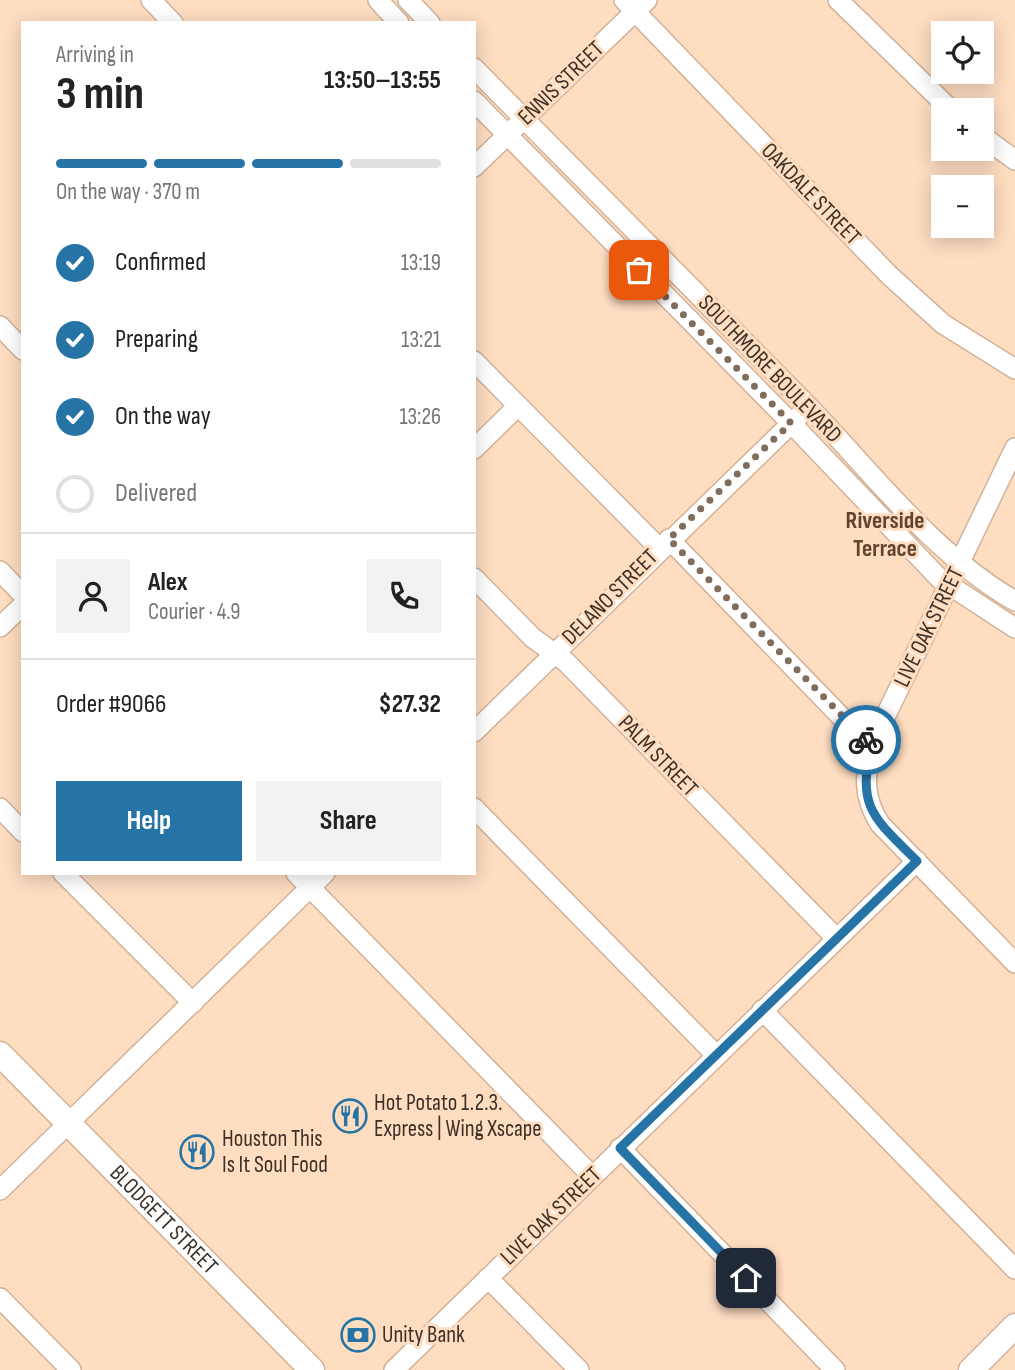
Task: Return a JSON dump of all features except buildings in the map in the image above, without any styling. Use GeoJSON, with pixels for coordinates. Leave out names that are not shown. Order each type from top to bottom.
{"type":"FeatureCollection","features":[{"type":"Feature","properties":{"kind":"main road","name":"BLODGETT STREET"},"geometry":{"type":"LineString","coordinates":[[0,1048],[8,1061],[312,1370]]}},
{"type":"Feature","properties":{"kind":"main road"},"geometry":{"type":"LineString","coordinates":[[971,1370],[1015,1326]]}},
{"type":"Feature","properties":{"kind":"street"},"geometry":{"type":"LineString","coordinates":[[150,0],[171,21]]}},
{"type":"Feature","properties":{"kind":"street"},"geometry":{"type":"LineString","coordinates":[[378,0],[397,21]]}},
{"type":"Feature","properties":{"kind":"street"},"geometry":{"type":"LineString","coordinates":[[408,0],[428,21]]}},
{"type":"Feature","properties":{"kind":"street"},"geometry":{"type":"LineString","coordinates":[[838,0],[939,98]]}},
{"type":"Feature","properties":{"kind":"street","name":"ENNIS STREET"},"geometry":{"type":"LineString","coordinates":[[476,165],[635,4]]}},
{"type":"Feature","properties":{"kind":"street","name":"OAKDALE STREET"},"geometry":{"type":"LineString","coordinates":[[635,4],[889,275],[943,324],[1015,369]]}},
{"type":"Feature","properties":{"kind":"street","name":"SOUTHMORE BOULEVARD"},"geometry":{"type":"LineString","coordinates":[[476,70],[959,564],[1015,601]]}},
{"type":"Feature","properties":{"kind":"street","name":"SOUTHMORE BOULEVARD"},"geometry":{"type":"LineString","coordinates":[[476,103],[948,586],[1015,628]]}},
{"type":"Feature","properties":{"kind":"street"},"geometry":{"type":"LineString","coordinates":[[994,145],[1015,160]]}},
{"type":"Feature","properties":{"kind":"street"},"geometry":{"type":"LineString","coordinates":[[0,326],[21,348]]}},
{"type":"Feature","properties":{"kind":"street"},"geometry":{"type":"LineString","coordinates":[[476,363],[853,729],[872,744]]}},
{"type":"Feature","properties":{"kind":"street"},"geometry":{"type":"LineString","coordinates":[[476,447],[518,406]]}},
{"type":"Feature","properties":{"kind":"street","name":"DELANO STREET"},"geometry":{"type":"LineString","coordinates":[[476,730],[664,544],[808,407]]}},
{"type":"Feature","properties":{"kind":"street","name":"LIVE OAK STREET"},"geometry":{"type":"LineString","coordinates":[[394,1370],[917,861],[880,824],[870,809],[864,775],[872,744],[1015,447]]}},
{"type":"Feature","properties":{"kind":"street"},"geometry":{"type":"LineString","coordinates":[[0,571],[21,593]]}},
{"type":"Feature","properties":{"kind":"street","name":"PALM STREET"},"geometry":{"type":"LineString","coordinates":[[476,580],[533,638],[566,662],[837,939]]}},
{"type":"Feature","properties":{"kind":"street"},"geometry":{"type":"LineString","coordinates":[[0,627],[21,607]]}},
{"type":"Feature","properties":{"kind":"street"},"geometry":{"type":"LineString","coordinates":[[0,808],[21,830]]}},
{"type":"Feature","properties":{"kind":"street"},"geometry":{"type":"LineString","coordinates":[[476,810],[716,1055]]}},
{"type":"Feature","properties":{"kind":"street"},"geometry":{"type":"LineString","coordinates":[[917,861],[1015,963]]}},
{"type":"Feature","properties":{"kind":"street"},"geometry":{"type":"LineString","coordinates":[[65,875],[193,1003]]}},
{"type":"Feature","properties":{"kind":"street"},"geometry":{"type":"LineString","coordinates":[[0,1190],[193,1003],[303,880],[592,1176]]}},
{"type":"Feature","properties":{"kind":"street"},"geometry":{"type":"LineString","coordinates":[[762,1010],[1015,1269]]}},
{"type":"Feature","properties":{"kind":"street"},"geometry":{"type":"LineString","coordinates":[[620,1148],[835,1370]]}},
{"type":"Feature","properties":{"kind":"street"},"geometry":{"type":"LineString","coordinates":[[488,1278],[579,1370]]}},
{"type":"Feature","properties":{"kind":"street"},"geometry":{"type":"LineString","coordinates":[[0,1297],[71,1370]]}},
{"type":"Feature","properties":{"kind":"way so far"},"geometry":{"type":"LineString","coordinates":[[639,270],[791,423],[669,539],[866,740]]}},
{"type":"Feature","properties":{"kind":"place","name":"Hot Potato 1.2.3. Express | Wing Xscape"},"geometry":{"type":"Point","coordinates":[350,1116]}},
{"type":"Feature","properties":{"kind":"place","name":"Houston This Is It Soul Food"},"geometry":{"type":"Point","coordinates":[197,1152]}},
{"type":"Feature","properties":{"kind":"place","name":"Unity Bank"},"geometry":{"type":"Point","coordinates":[358,1335]}},
{"type":"Feature","properties":{"kind":"district","name":"Riverside Terrace"},"geometry":{"type":"Point","coordinates":[885,534]}},
{"type":"Feature","properties":{"kind":"route"},"geometry":{"type":"LineString","coordinates":[[746,1278],[620,1148],[917,861],[880,824],[870,809],[864,775],[872,744],[866,740]]}}]}
